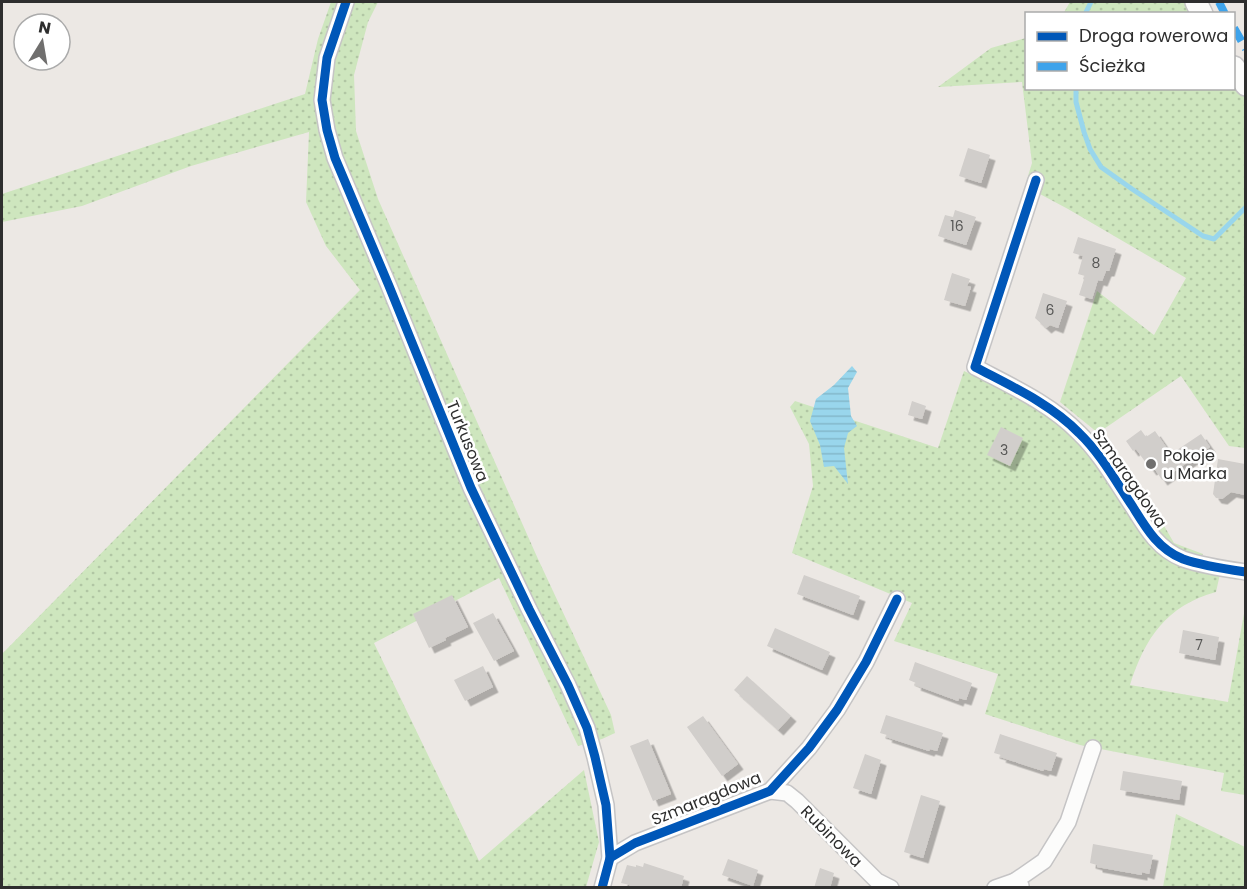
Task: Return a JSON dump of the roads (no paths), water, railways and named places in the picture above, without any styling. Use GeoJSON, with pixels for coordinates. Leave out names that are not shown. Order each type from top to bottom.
{"type":"FeatureCollection","features":[{"type":"Feature","properties":{"kind":"main road"},"geometry":{"type":"LineString","coordinates":[[1235,70],[1245,85]]}},
{"type":"Feature","properties":{"kind":"street","name":"Turkusowa"},"geometry":{"type":"LineString","coordinates":[[346,2],[327,58],[322,100],[335,158],[471,488],[587,728],[606,806],[610,858],[602,888]]}},
{"type":"Feature","properties":{"kind":"street","name":"Szmaragdowa"},"geometry":{"type":"LineString","coordinates":[[1036,180],[975,367],[1045,406],[1080,433],[1149,532],[1163,548],[1182,559],[1245,572]]}},
{"type":"Feature","properties":{"kind":"street","name":"Szmaragdowa"},"geometry":{"type":"LineString","coordinates":[[610,858],[635,843],[770,791],[809,747],[837,710],[866,662],[897,599]]}},
{"type":"Feature","properties":{"kind":"street"},"geometry":{"type":"LineString","coordinates":[[995,888],[1019,884],[1044,861],[1068,822],[1093,748]]}},
{"type":"Feature","properties":{"kind":"street","name":"Rubinowa"},"geometry":{"type":"LineString","coordinates":[[770,791],[787,793],[797,801],[878,881],[891,888]]}},
{"type":"Feature","properties":{"kind":"water"},"geometry":{"type":"Polygon","coordinates":[[[852,366],[857,372],[848,388],[851,416],[857,426],[848,433],[844,448],[848,484],[834,466],[824,467],[820,445],[810,421],[816,399],[834,385],[852,366]]]}},
{"type":"Feature","properties":{"kind":"waterway"},"geometry":{"type":"LineString","coordinates":[[1086,12],[1091,2]]}},
{"type":"Feature","properties":{"kind":"waterway"},"geometry":{"type":"LineString","coordinates":[[1076,90],[1076,102],[1090,149],[1101,167],[1132,189],[1203,236],[1214,239],[1246,207]]}},
{"type":"Feature","properties":{"kind":"place","name":"Pokoje u Marka"},"geometry":{"type":"Point","coordinates":[1151,464]}}]}
